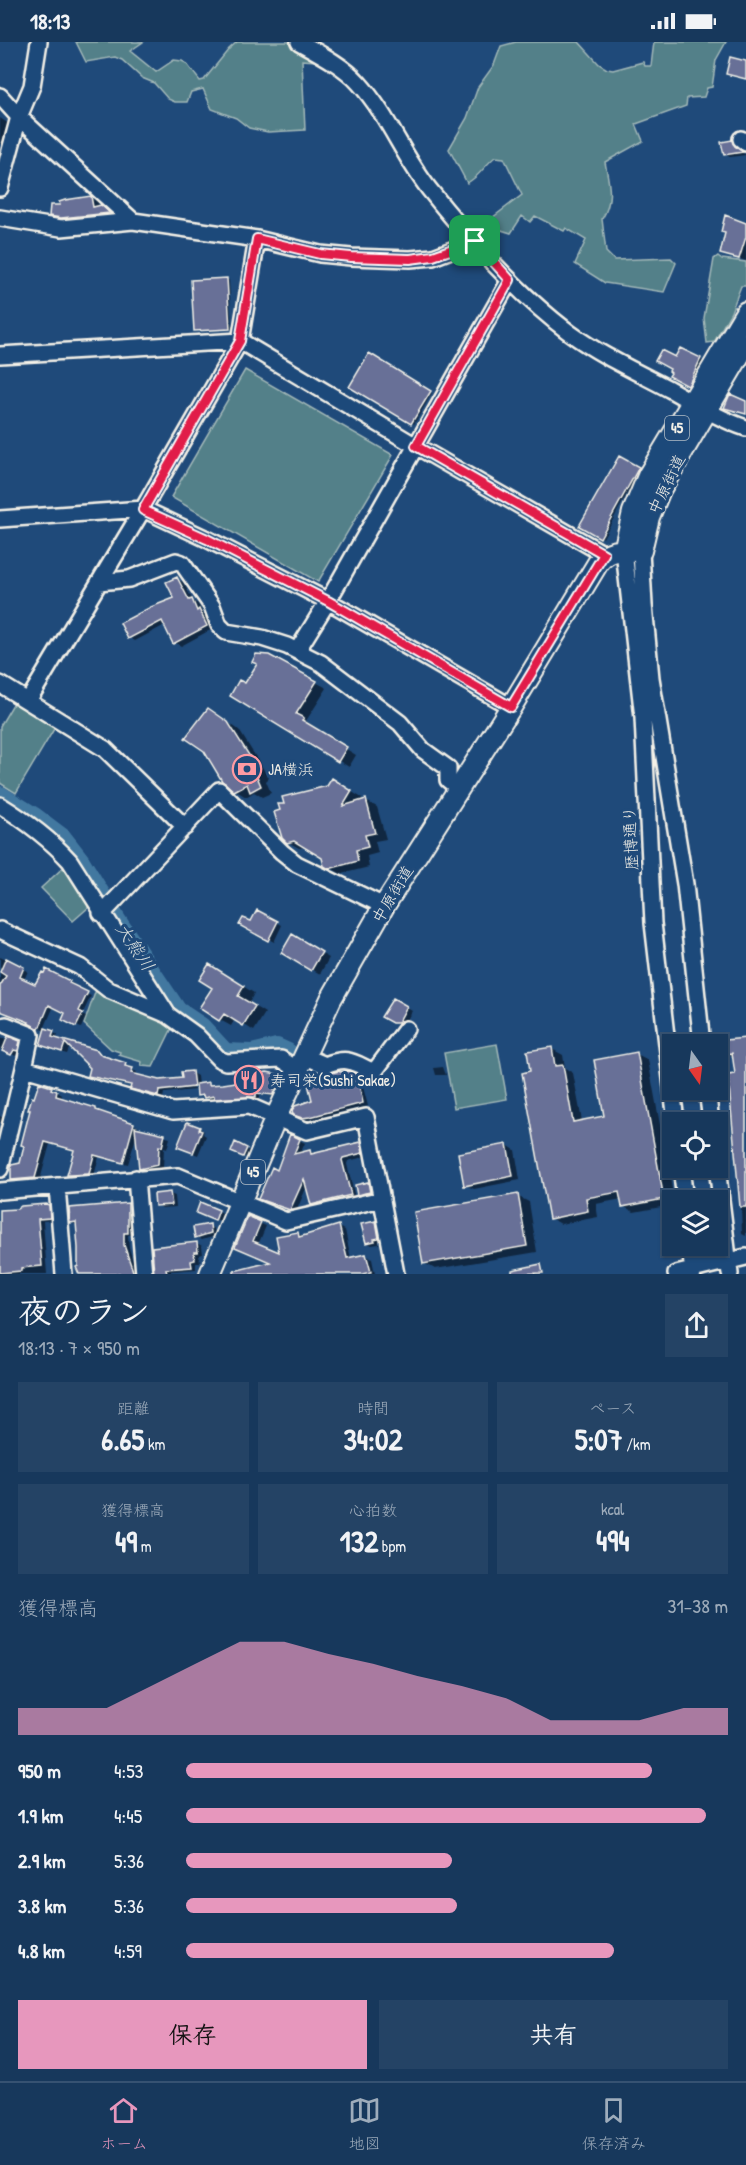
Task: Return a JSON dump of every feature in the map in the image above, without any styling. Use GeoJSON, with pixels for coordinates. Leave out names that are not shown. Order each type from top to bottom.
{"type":"FeatureCollection","features":[{"type":"Feature","properties":{"kind":"main road","name":"中原街道"},"geometry":{"type":"LineString","coordinates":[[633,551],[699,406],[746,312]]}},
{"type":"Feature","properties":{"kind":"main road","name":"中原街道"},"geometry":{"type":"LineString","coordinates":[[699,406],[746,344]]}},
{"type":"Feature","properties":{"kind":"main road"},"geometry":{"type":"LineString","coordinates":[[604,554],[633,551]]}},
{"type":"Feature","properties":{"kind":"main road","name":"中原街道"},"geometry":{"type":"LineString","coordinates":[[210,1274],[276,1117],[331,999],[384,906],[511,707],[604,554]]}},
{"type":"Feature","properties":{"kind":"street"},"geometry":{"type":"LineString","coordinates":[[0,188],[19,117],[32,86],[39,42]]}},
{"type":"Feature","properties":{"kind":"street"},"geometry":{"type":"LineString","coordinates":[[302,43],[338,65],[358,81],[376,105],[418,174],[510,280],[568,331],[595,350],[699,406],[746,428]]}},
{"type":"Feature","properties":{"kind":"street"},"geometry":{"type":"LineString","coordinates":[[0,96],[19,117],[133,221]]}},
{"type":"Feature","properties":{"kind":"street"},"geometry":{"type":"LineString","coordinates":[[0,218],[61,228],[133,221],[257,239],[320,254],[351,257],[410,259],[433,256],[475,241]]}},
{"type":"Feature","properties":{"kind":"street"},"geometry":{"type":"LineString","coordinates":[[27,701],[143,510],[240,341],[257,239]]}},
{"type":"Feature","properties":{"kind":"street"},"geometry":{"type":"LineString","coordinates":[[297,651],[328,601],[510,280]]}},
{"type":"Feature","properties":{"kind":"street"},"geometry":{"type":"LineString","coordinates":[[0,356],[240,341],[604,554]]}},
{"type":"Feature","properties":{"kind":"street"},"geometry":{"type":"LineString","coordinates":[[0,519],[143,510],[207,539],[328,601],[511,707]]}},
{"type":"Feature","properties":{"kind":"street"},"geometry":{"type":"LineString","coordinates":[[633,551],[644,605],[651,678],[686,884],[701,1034]]}},
{"type":"Feature","properties":{"kind":"street","name":"歴博通り"},"geometry":{"type":"LineString","coordinates":[[633,551],[653,923],[675,1112]]}},
{"type":"Feature","properties":{"kind":"street"},"geometry":{"type":"LineString","coordinates":[[99,582],[129,579],[176,561],[182,563],[212,606],[219,625],[226,632],[262,638],[321,663],[400,723],[423,750],[448,768],[448,780],[458,788]]}},
{"type":"Feature","properties":{"kind":"street"},"geometry":{"type":"LineString","coordinates":[[0,684],[105,749],[185,827]]}},
{"type":"Feature","properties":{"kind":"street"},"geometry":{"type":"LineString","coordinates":[[106,910],[219,790],[297,864],[384,906]]}},
{"type":"Feature","properties":{"kind":"street"},"geometry":{"type":"LineString","coordinates":[[0,804],[30,823],[70,861],[106,910],[168,1015]]}},
{"type":"Feature","properties":{"kind":"street"},"geometry":{"type":"LineString","coordinates":[[0,930],[80,967],[109,990],[168,1015],[196,1035],[219,1059],[226,1062],[281,1059],[325,1065],[340,1059],[374,1072],[406,1029]]}},
{"type":"Feature","properties":{"kind":"street"},"geometry":{"type":"LineString","coordinates":[[0,1169],[31,1035],[6,1025]]}},
{"type":"Feature","properties":{"kind":"street"},"geometry":{"type":"LineString","coordinates":[[24,1068],[173,1111],[249,1106],[307,1131],[366,1117],[396,1274]]}},
{"type":"Feature","properties":{"kind":"street"},"geometry":{"type":"LineString","coordinates":[[0,1191],[178,1176],[286,1221],[382,1199]]}},
{"type":"Feature","properties":{"kind":"street"},"geometry":{"type":"LineString","coordinates":[[136,1178],[144,1274]]}},
{"type":"Feature","properties":{"kind":"street"},"geometry":{"type":"LineString","coordinates":[[718,1178],[729,1268]]}},
{"type":"Feature","properties":{"kind":"street"},"geometry":{"type":"LineString","coordinates":[[57,1186],[64,1274]]}},
{"type":"Feature","properties":{"kind":"street"},"geometry":{"type":"LineString","coordinates":[[691,1256],[693,1272]]}},
{"type":"Feature","properties":{"kind":"street"},"geometry":{"type":"LineString","coordinates":[[676,1274],[729,1268],[746,1257]]}},
{"type":"Feature","properties":{"kind":"green space"},"geometry":{"type":"Polygon","coordinates":[[[76,42],[143,42],[130,51],[156,72],[174,60],[182,61],[200,81],[204,80],[237,42],[291,42],[317,56],[316,61],[302,60],[305,130],[268,132],[249,128],[236,118],[212,109],[203,89],[191,92],[187,102],[175,102],[168,99],[154,83],[142,78],[122,60],[115,57],[86,62],[76,42]]]}},
{"type":"Feature","properties":{"kind":"green space"},"geometry":{"type":"Polygon","coordinates":[[[516,42],[579,42],[599,64],[613,70],[643,62],[645,66],[651,66],[654,42],[726,42],[716,60],[712,87],[707,88],[704,97],[687,98],[686,106],[636,124],[643,141],[605,162],[610,191],[606,212],[602,219],[606,252],[614,260],[671,258],[676,263],[664,292],[605,283],[575,264],[586,240],[566,228],[564,231],[535,216],[530,222],[522,216],[511,233],[498,229],[488,221],[522,195],[504,158],[495,157],[467,183],[449,149],[467,118],[478,87],[494,65],[501,46],[516,42]]]}},
{"type":"Feature","properties":{"kind":"green space"},"geometry":{"type":"Polygon","coordinates":[[[718,256],[722,259],[746,262],[746,286],[741,286],[731,312],[714,342],[707,343],[704,318],[714,259],[718,256]]]}},
{"type":"Feature","properties":{"kind":"green space"},"geometry":{"type":"Polygon","coordinates":[[[245,370],[393,455],[318,582],[171,497],[245,370]]]}},
{"type":"Feature","properties":{"kind":"green space"},"geometry":{"type":"Polygon","coordinates":[[[16,699],[57,724],[16,793],[0,783],[0,726],[16,699]]]}},
{"type":"Feature","properties":{"kind":"green space"},"geometry":{"type":"Polygon","coordinates":[[[66,865],[90,906],[73,921],[41,888],[66,865]]]}},
{"type":"Feature","properties":{"kind":"green space"},"geometry":{"type":"Polygon","coordinates":[[[97,987],[174,1024],[153,1067],[141,1066],[142,1062],[119,1055],[120,1052],[111,1049],[84,1024],[97,987]]]}},
{"type":"Feature","properties":{"kind":"green space"},"geometry":{"type":"Polygon","coordinates":[[[497,1044],[507,1099],[454,1108],[444,1053],[497,1044]]]}},
{"type":"Feature","properties":{"kind":"building"},"geometry":{"type":"Polygon","coordinates":[[[730,57],[746,61],[746,79],[726,74],[730,57]]]}},
{"type":"Feature","properties":{"kind":"building"},"geometry":{"type":"Polygon","coordinates":[[[732,140],[735,146],[743,152],[724,155],[721,142],[732,140]]]}},
{"type":"Feature","properties":{"kind":"building"},"geometry":{"type":"Polygon","coordinates":[[[91,196],[93,207],[101,205],[110,213],[61,218],[49,216],[50,205],[60,205],[59,202],[65,200],[91,196]]]}},
{"type":"Feature","properties":{"kind":"building"},"geometry":{"type":"Polygon","coordinates":[[[725,215],[746,223],[746,237],[739,259],[720,254],[725,233],[721,232],[725,215]]]}},
{"type":"Feature","properties":{"kind":"building"},"geometry":{"type":"Polygon","coordinates":[[[227,278],[230,329],[194,331],[191,280],[227,278]]]}},
{"type":"Feature","properties":{"kind":"building"},"geometry":{"type":"Polygon","coordinates":[[[680,348],[701,358],[688,386],[669,376],[670,369],[655,361],[661,350],[675,357],[680,348]]]}},
{"type":"Feature","properties":{"kind":"building"},"geometry":{"type":"Polygon","coordinates":[[[369,353],[431,391],[411,424],[349,387],[369,353]]]}},
{"type":"Feature","properties":{"kind":"building"},"geometry":{"type":"Polygon","coordinates":[[[730,394],[746,401],[746,414],[724,408],[730,394]]]}},
{"type":"Feature","properties":{"kind":"building"},"geometry":{"type":"Polygon","coordinates":[[[619,456],[639,467],[600,538],[579,526],[619,456]]]}},
{"type":"Feature","properties":{"kind":"building"},"geometry":{"type":"Polygon","coordinates":[[[177,577],[189,600],[192,599],[197,611],[199,609],[207,626],[173,644],[162,621],[128,639],[120,623],[174,598],[166,582],[177,577]]]}},
{"type":"Feature","properties":{"kind":"building"},"geometry":{"type":"Polygon","coordinates":[[[256,654],[269,655],[317,681],[296,714],[347,747],[338,762],[230,696],[239,680],[245,683],[257,664],[252,662],[256,654]]]}},
{"type":"Feature","properties":{"kind":"building"},"geometry":{"type":"Polygon","coordinates":[[[208,708],[228,722],[259,771],[256,774],[261,786],[250,792],[247,784],[234,791],[222,781],[204,751],[185,738],[208,708]]]}},
{"type":"Feature","properties":{"kind":"building"},"geometry":{"type":"Polygon","coordinates":[[[332,778],[352,791],[343,806],[366,799],[375,833],[365,835],[368,847],[356,850],[358,861],[329,869],[324,866],[322,858],[294,841],[287,843],[282,838],[274,812],[280,810],[278,804],[284,804],[282,797],[327,786],[332,778]]]}},
{"type":"Feature","properties":{"kind":"building"},"geometry":{"type":"Polygon","coordinates":[[[257,910],[278,921],[268,941],[239,925],[243,918],[251,921],[257,910]]]}},
{"type":"Feature","properties":{"kind":"building"},"geometry":{"type":"Polygon","coordinates":[[[292,934],[322,952],[311,971],[281,953],[292,934]]]}},
{"type":"Feature","properties":{"kind":"building"},"geometry":{"type":"Polygon","coordinates":[[[6,958],[24,967],[20,977],[35,984],[46,969],[88,992],[79,1011],[83,1013],[76,1027],[62,1020],[65,1013],[49,1005],[39,1029],[29,1022],[0,1011],[0,986],[6,976],[0,972],[6,958]]]}},
{"type":"Feature","properties":{"kind":"building"},"geometry":{"type":"Polygon","coordinates":[[[209,964],[244,986],[238,996],[255,1006],[243,1026],[224,1014],[219,1021],[199,1008],[212,988],[199,980],[209,964]]]}},
{"type":"Feature","properties":{"kind":"building"},"geometry":{"type":"Polygon","coordinates":[[[393,998],[407,1006],[398,1023],[392,1023],[381,1017],[393,998]]]}},
{"type":"Feature","properties":{"kind":"building"},"geometry":{"type":"Polygon","coordinates":[[[45,1028],[54,1031],[52,1037],[97,1050],[101,1055],[126,1063],[125,1066],[133,1068],[131,1073],[159,1080],[182,1078],[181,1072],[192,1071],[194,1087],[159,1091],[158,1096],[130,1089],[131,1085],[88,1076],[90,1068],[65,1043],[62,1052],[40,1045],[45,1028]]]}},
{"type":"Feature","properties":{"kind":"building"},"geometry":{"type":"Polygon","coordinates":[[[8,1036],[20,1041],[18,1051],[14,1050],[11,1055],[2,1051],[8,1036]]]}},
{"type":"Feature","properties":{"kind":"building"},"geometry":{"type":"Polygon","coordinates":[[[746,1038],[746,1207],[740,1207],[728,1075],[735,1074],[732,1053],[728,1054],[728,1040],[746,1038]]]}},
{"type":"Feature","properties":{"kind":"building"},"geometry":{"type":"Polygon","coordinates":[[[552,1047],[555,1066],[563,1065],[573,1122],[604,1116],[594,1060],[637,1052],[662,1190],[662,1199],[622,1207],[619,1192],[586,1198],[588,1211],[549,1219],[522,1073],[530,1071],[527,1051],[552,1047]]]}},
{"type":"Feature","properties":{"kind":"building"},"geometry":{"type":"Polygon","coordinates":[[[339,1071],[357,1074],[363,1103],[310,1117],[302,1118],[293,1115],[292,1110],[295,1106],[312,1100],[307,1080],[309,1075],[339,1071]]]}},
{"type":"Feature","properties":{"kind":"building"},"geometry":{"type":"Polygon","coordinates":[[[267,1072],[277,1074],[273,1095],[256,1093],[256,1097],[214,1099],[214,1096],[204,1098],[203,1095],[197,1096],[196,1084],[209,1082],[209,1085],[243,1081],[242,1077],[267,1072]]]}},
{"type":"Feature","properties":{"kind":"building"},"geometry":{"type":"Polygon","coordinates":[[[39,1083],[52,1087],[51,1089],[57,1091],[56,1096],[134,1123],[123,1163],[94,1155],[89,1174],[67,1175],[74,1150],[45,1142],[35,1178],[11,1180],[11,1165],[20,1163],[24,1146],[21,1145],[30,1110],[28,1110],[39,1083]]]}},
{"type":"Feature","properties":{"kind":"building"},"geometry":{"type":"Polygon","coordinates":[[[187,1122],[200,1127],[199,1130],[202,1131],[193,1153],[177,1147],[187,1122]]]}},
{"type":"Feature","properties":{"kind":"building"},"geometry":{"type":"Polygon","coordinates":[[[135,1127],[165,1134],[162,1147],[159,1146],[158,1165],[139,1169],[135,1127]]]}},
{"type":"Feature","properties":{"kind":"building"},"geometry":{"type":"Polygon","coordinates":[[[290,1134],[300,1139],[294,1154],[310,1150],[311,1154],[361,1142],[363,1153],[342,1160],[351,1195],[311,1205],[304,1179],[290,1210],[258,1199],[272,1167],[277,1170],[290,1134]]]}},
{"type":"Feature","properties":{"kind":"building"},"geometry":{"type":"Polygon","coordinates":[[[235,1142],[247,1148],[243,1157],[231,1152],[235,1142]]]}},
{"type":"Feature","properties":{"kind":"building"},"geometry":{"type":"Polygon","coordinates":[[[507,1144],[513,1176],[464,1186],[458,1153],[507,1144]]]}},
{"type":"Feature","properties":{"kind":"building"},"geometry":{"type":"Polygon","coordinates":[[[368,1182],[370,1192],[357,1195],[355,1185],[368,1182]]]}},
{"type":"Feature","properties":{"kind":"building"},"geometry":{"type":"Polygon","coordinates":[[[170,1192],[172,1205],[155,1206],[154,1194],[170,1192]]]}},
{"type":"Feature","properties":{"kind":"building"},"geometry":{"type":"Polygon","coordinates":[[[518,1194],[527,1246],[423,1264],[414,1212],[518,1194]]]}},
{"type":"Feature","properties":{"kind":"building"},"geometry":{"type":"Polygon","coordinates":[[[200,1202],[219,1210],[215,1221],[196,1213],[200,1202]]]}},
{"type":"Feature","properties":{"kind":"building"},"geometry":{"type":"Polygon","coordinates":[[[128,1203],[128,1233],[124,1233],[124,1245],[134,1274],[79,1274],[76,1267],[78,1266],[78,1248],[76,1222],[70,1223],[69,1208],[128,1203]]]}},
{"type":"Feature","properties":{"kind":"building"},"geometry":{"type":"Polygon","coordinates":[[[49,1205],[50,1218],[38,1219],[42,1266],[0,1273],[0,1210],[49,1205]]]}},
{"type":"Feature","properties":{"kind":"building"},"geometry":{"type":"Polygon","coordinates":[[[248,1216],[261,1222],[253,1241],[279,1252],[276,1236],[298,1232],[299,1237],[339,1225],[347,1258],[366,1254],[371,1272],[362,1274],[234,1274],[234,1271],[270,1262],[235,1247],[248,1216]]]}},
{"type":"Feature","properties":{"kind":"building"},"geometry":{"type":"Polygon","coordinates":[[[376,1221],[379,1238],[366,1243],[361,1224],[376,1221]]]}},
{"type":"Feature","properties":{"kind":"building"},"geometry":{"type":"Polygon","coordinates":[[[210,1224],[211,1233],[195,1238],[193,1227],[210,1224]]]}},
{"type":"Feature","properties":{"kind":"building"},"geometry":{"type":"Polygon","coordinates":[[[197,1242],[198,1252],[194,1252],[195,1260],[191,1261],[192,1267],[166,1269],[167,1274],[154,1274],[152,1247],[197,1242]]]}},
{"type":"Feature","properties":{"kind":"building"},"geometry":{"type":"Polygon","coordinates":[[[541,1264],[543,1273],[512,1274],[512,1270],[541,1264]]]}},
{"type":"Feature","properties":{"kind":"waterway","name":"大熊川"},"geometry":{"type":"LineString","coordinates":[[0,796],[62,838],[80,861],[116,920],[177,1011],[201,1027],[225,1053],[252,1054],[277,1048],[288,1053]]}},
{"type":"Feature","properties":{"kind":"place","name":"JA横浜"},"geometry":{"type":"Point","coordinates":[247,769]}},
{"type":"Feature","properties":{"kind":"place","name":"寿司栄(Sushi Sakae)"},"geometry":{"type":"Point","coordinates":[249,1080]}},
{"type":"Feature","properties":{"kind":"route"},"geometry":{"type":"LineString","coordinates":[[257,239],[320,254],[410,259],[433,256],[475,241],[510,280],[416,446],[604,554],[511,707],[328,601],[207,539],[143,510],[240,341],[257,239]]}}]}
